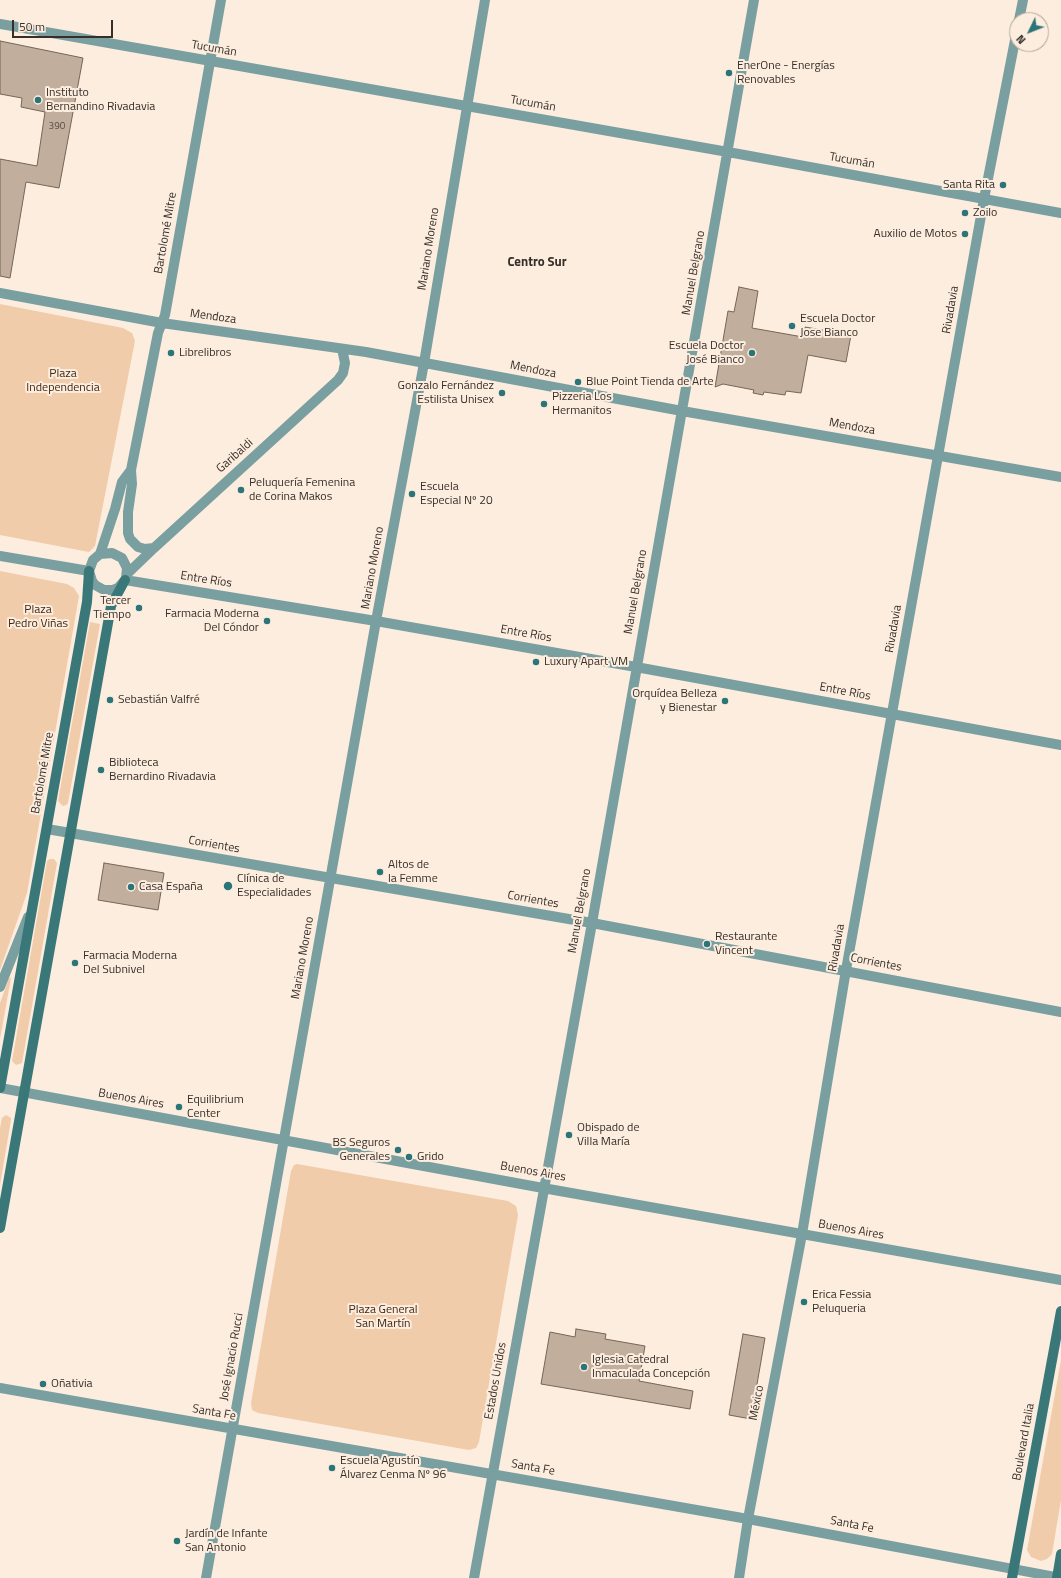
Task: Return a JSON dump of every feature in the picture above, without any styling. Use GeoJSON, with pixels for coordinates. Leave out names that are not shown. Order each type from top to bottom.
{"type":"FeatureCollection","features":[{"type":"Feature","properties":{"kind":"main road","name":"Bartolomé Mitre"},"geometry":{"type":"LineString","coordinates":[[0,1088],[87,602],[90,571]]}},
{"type":"Feature","properties":{"kind":"main road"},"geometry":{"type":"LineString","coordinates":[[0,1228],[111,606],[126,577]]}},
{"type":"Feature","properties":{"kind":"main road","name":"Boulevard Italia"},"geometry":{"type":"LineString","coordinates":[[1013,1573],[1061,1311]]}},
{"type":"Feature","properties":{"kind":"main road"},"geometry":{"type":"LineString","coordinates":[[1058,1578],[1061,1554]]}},
{"type":"Feature","properties":{"kind":"street","name":"Bartolomé Mitre"},"geometry":{"type":"LineString","coordinates":[[154,548],[145,549],[138,547],[130,539],[128,533],[128,512],[132,484],[131,470],[158,333],[164,315],[221,0]]}},
{"type":"Feature","properties":{"kind":"street","name":"Mariano Moreno"},"geometry":{"type":"LineString","coordinates":[[284,1140],[376,621],[424,363],[485,0]]}},
{"type":"Feature","properties":{"kind":"street","name":"Manuel Belgrano"},"geometry":{"type":"LineString","coordinates":[[543,1188],[592,923],[754,0]]}},
{"type":"Feature","properties":{"kind":"street"},"geometry":{"type":"LineString","coordinates":[[1021,12],[1023,1]]}},
{"type":"Feature","properties":{"kind":"street","name":"Tucumán"},"geometry":{"type":"LineString","coordinates":[[0,24],[1061,212]]}},
{"type":"Feature","properties":{"kind":"street","name":"Rivadavia"},"geometry":{"type":"LineString","coordinates":[[802,1234],[846,970],[984,199],[1013,52]]}},
{"type":"Feature","properties":{"kind":"street","name":"Mendoza"},"geometry":{"type":"LineString","coordinates":[[0,293],[162,323],[342,349],[424,363],[682,411],[1061,477]]}},
{"type":"Feature","properties":{"kind":"street","name":"Garibaldi"},"geometry":{"type":"LineString","coordinates":[[126,577],[154,548],[338,380],[343,372],[345,363],[342,349]]}},
{"type":"Feature","properties":{"kind":"street","name":"Bartolomé Mitre"},"geometry":{"type":"LineString","coordinates":[[90,571],[93,560],[100,554],[122,482],[131,470]]}},
{"type":"Feature","properties":{"kind":"street"},"geometry":{"type":"LineString","coordinates":[[0,556],[90,571],[92,581],[95,585],[104,590],[113,590],[118,588],[126,577],[125,563],[122,558],[112,553],[100,554]]}},
{"type":"Feature","properties":{"kind":"street","name":"Entre Ríos"},"geometry":{"type":"LineString","coordinates":[[126,577],[636,666],[1061,745]]}},
{"type":"Feature","properties":{"kind":"street","name":"Corrientes"},"geometry":{"type":"LineString","coordinates":[[47,829],[592,923],[1061,1012]]}},
{"type":"Feature","properties":{"kind":"street"},"geometry":{"type":"LineString","coordinates":[[0,987],[33,904]]}},
{"type":"Feature","properties":{"kind":"street","name":"Buenos Aires"},"geometry":{"type":"LineString","coordinates":[[0,1088],[543,1188],[1061,1280]]}},
{"type":"Feature","properties":{"kind":"street","name":"José Ignacio Rucci"},"geometry":{"type":"LineString","coordinates":[[206,1578],[284,1140]]}},
{"type":"Feature","properties":{"kind":"street","name":"Estados Unidos"},"geometry":{"type":"LineString","coordinates":[[474,1578],[543,1188]]}},
{"type":"Feature","properties":{"kind":"street","name":"México"},"geometry":{"type":"LineString","coordinates":[[738,1578],[802,1234]]}},
{"type":"Feature","properties":{"kind":"street","name":"Santa Fe"},"geometry":{"type":"LineString","coordinates":[[0,1388],[748,1519],[1013,1573],[1058,1578]]}},
{"type":"Feature","properties":{"kind":"green space","name":"Plaza Independencia"},"geometry":{"type":"Polygon","coordinates":[[[0,304],[123,328],[132,333],[135,341],[95,546],[89,552],[0,535],[0,304]]]}},
{"type":"Feature","properties":{"kind":"green space","name":"Plaza Pedro Viñas"},"geometry":{"type":"Polygon","coordinates":[[[0,571],[67,584],[74,588],[79,596],[27,893],[0,970],[0,571]]]}},
{"type":"Feature","properties":{"kind":"green space"},"geometry":{"type":"Polygon","coordinates":[[[90,622],[100,624],[68,803],[63,806],[58,801],[90,622]]]}},
{"type":"Feature","properties":{"kind":"green space"},"geometry":{"type":"Polygon","coordinates":[[[54,859],[57,863],[22,1063],[16,1065],[12,1061],[47,861],[54,859]]]}},
{"type":"Feature","properties":{"kind":"green space"},"geometry":{"type":"Polygon","coordinates":[[[9,978],[11,978],[0,1039],[0,1003],[9,978]]]}},
{"type":"Feature","properties":{"kind":"green space"},"geometry":{"type":"Polygon","coordinates":[[[6,1115],[11,1118],[11,1120],[0,1185],[0,1128],[2,1118],[6,1115]]]}},
{"type":"Feature","properties":{"kind":"green space","name":"Plaza General San Martín"},"geometry":{"type":"Polygon","coordinates":[[[297,1164],[508,1201],[516,1206],[518,1215],[479,1442],[476,1448],[469,1450],[258,1413],[252,1410],[251,1403],[291,1171],[294,1165],[297,1164]]]}},
{"type":"Feature","properties":{"kind":"green space"},"geometry":{"type":"Polygon","coordinates":[[[1061,1360],[1061,1500],[1052,1554],[1047,1559],[1041,1561],[1031,1557],[1027,1550],[1061,1360]]]}},
{"type":"Feature","properties":{"kind":"building"},"geometry":{"type":"Polygon","coordinates":[[[0,41],[83,58],[59,188],[26,182],[10,278],[0,276],[0,159],[37,166],[45,112],[21,107],[22,98],[0,94],[0,41]]]}},
{"type":"Feature","properties":{"kind":"building"},"geometry":{"type":"Polygon","coordinates":[[[739,287],[758,291],[752,328],[803,337],[805,327],[851,335],[846,362],[808,355],[801,393],[786,391],[785,395],[764,392],[763,395],[753,393],[754,390],[723,384],[715,387],[728,311],[734,312],[739,287]]]}},
{"type":"Feature","properties":{"kind":"building","name":"Casa España"},"geometry":{"type":"Polygon","coordinates":[[[104,863],[164,873],[158,910],[98,900],[104,863]]]}},
{"type":"Feature","properties":{"kind":"building"},"geometry":{"type":"Polygon","coordinates":[[[576,1329],[606,1334],[605,1339],[645,1346],[639,1381],[693,1391],[690,1409],[541,1384],[550,1332],[575,1337],[576,1329]]]}},
{"type":"Feature","properties":{"kind":"building"},"geometry":{"type":"Polygon","coordinates":[[[743,1334],[765,1338],[751,1419],[729,1415],[743,1334]]]}},
{"type":"Feature","properties":{"kind":"place","name":"EnerOne - Energías Renovables"},"geometry":{"type":"Point","coordinates":[729,73]}},
{"type":"Feature","properties":{"kind":"place","name":"Instituto Bernandino Rivadavia"},"geometry":{"type":"Point","coordinates":[38,100]}},
{"type":"Feature","properties":{"kind":"place","name":"Santa Rita"},"geometry":{"type":"Point","coordinates":[1003,185]}},
{"type":"Feature","properties":{"kind":"place","name":"Zoilo"},"geometry":{"type":"Point","coordinates":[965,213]}},
{"type":"Feature","properties":{"kind":"place","name":"Auxilio de Motos"},"geometry":{"type":"Point","coordinates":[965,234]}},
{"type":"Feature","properties":{"kind":"place","name":"Escuela Doctor Jose Bianco"},"geometry":{"type":"Point","coordinates":[792,326]}},
{"type":"Feature","properties":{"kind":"place","name":"Librelibros"},"geometry":{"type":"Point","coordinates":[171,353]}},
{"type":"Feature","properties":{"kind":"place","name":"Escuela Doctor José Bianco"},"geometry":{"type":"Point","coordinates":[752,353]}},
{"type":"Feature","properties":{"kind":"place","name":"Blue Point Tienda de Arte"},"geometry":{"type":"Point","coordinates":[578,382]}},
{"type":"Feature","properties":{"kind":"place","name":"Gonzalo Fernández Estilista Unisex"},"geometry":{"type":"Point","coordinates":[502,393]}},
{"type":"Feature","properties":{"kind":"place","name":"Pizzeria Los Hermanitos"},"geometry":{"type":"Point","coordinates":[544,404]}},
{"type":"Feature","properties":{"kind":"place","name":"Peluquería Femenina de Corina Makos"},"geometry":{"type":"Point","coordinates":[241,490]}},
{"type":"Feature","properties":{"kind":"place","name":"Escuela Especial Nº 20"},"geometry":{"type":"Point","coordinates":[412,494]}},
{"type":"Feature","properties":{"kind":"place","name":"Tercer Tiempo"},"geometry":{"type":"Point","coordinates":[139,608]}},
{"type":"Feature","properties":{"kind":"place","name":"Farmacia Moderna Del Cóndor"},"geometry":{"type":"Point","coordinates":[267,621]}},
{"type":"Feature","properties":{"kind":"place","name":"Luxury Apart VM"},"geometry":{"type":"Point","coordinates":[536,662]}},
{"type":"Feature","properties":{"kind":"place","name":"Sebastián Valfré"},"geometry":{"type":"Point","coordinates":[110,700]}},
{"type":"Feature","properties":{"kind":"place","name":"Orquídea Belleza y Bienestar"},"geometry":{"type":"Point","coordinates":[725,701]}},
{"type":"Feature","properties":{"kind":"place","name":"Biblioteca Bernardino Rivadavia"},"geometry":{"type":"Point","coordinates":[101,770]}},
{"type":"Feature","properties":{"kind":"place","name":"Altos de la Femme"},"geometry":{"type":"Point","coordinates":[380,872]}},
{"type":"Feature","properties":{"kind":"place","name":"Clínica de Especialidades"},"geometry":{"type":"Point","coordinates":[228,886]}},
{"type":"Feature","properties":{"kind":"place","name":"Casa España"},"geometry":{"type":"Point","coordinates":[131,887]}},
{"type":"Feature","properties":{"kind":"place","name":"Restaurante Vincent"},"geometry":{"type":"Point","coordinates":[707,944]}},
{"type":"Feature","properties":{"kind":"place","name":"Farmacia Moderna Del Subnivel"},"geometry":{"type":"Point","coordinates":[75,963]}},
{"type":"Feature","properties":{"kind":"place","name":"Equilibrium Center"},"geometry":{"type":"Point","coordinates":[179,1107]}},
{"type":"Feature","properties":{"kind":"place","name":"Obispado de Villa María"},"geometry":{"type":"Point","coordinates":[569,1135]}},
{"type":"Feature","properties":{"kind":"place","name":"BS Seguros Generales"},"geometry":{"type":"Point","coordinates":[398,1150]}},
{"type":"Feature","properties":{"kind":"place","name":"Grido"},"geometry":{"type":"Point","coordinates":[409,1157]}},
{"type":"Feature","properties":{"kind":"place","name":"Erica Fessia Peluqueria"},"geometry":{"type":"Point","coordinates":[804,1302]}},
{"type":"Feature","properties":{"kind":"place","name":"Iglesia Catedral Inmaculada Concepción"},"geometry":{"type":"Point","coordinates":[584,1367]}},
{"type":"Feature","properties":{"kind":"place","name":"Oñativia"},"geometry":{"type":"Point","coordinates":[43,1384]}},
{"type":"Feature","properties":{"kind":"place","name":"Escuela Agustín Álvarez Cenma Nº 96"},"geometry":{"type":"Point","coordinates":[332,1468]}},
{"type":"Feature","properties":{"kind":"place","name":"Jardín de Infante San Antonio"},"geometry":{"type":"Point","coordinates":[177,1541]}},
{"type":"Feature","properties":{"kind":"district","name":"Centro Sur"},"geometry":{"type":"Point","coordinates":[537,263]}}]}
